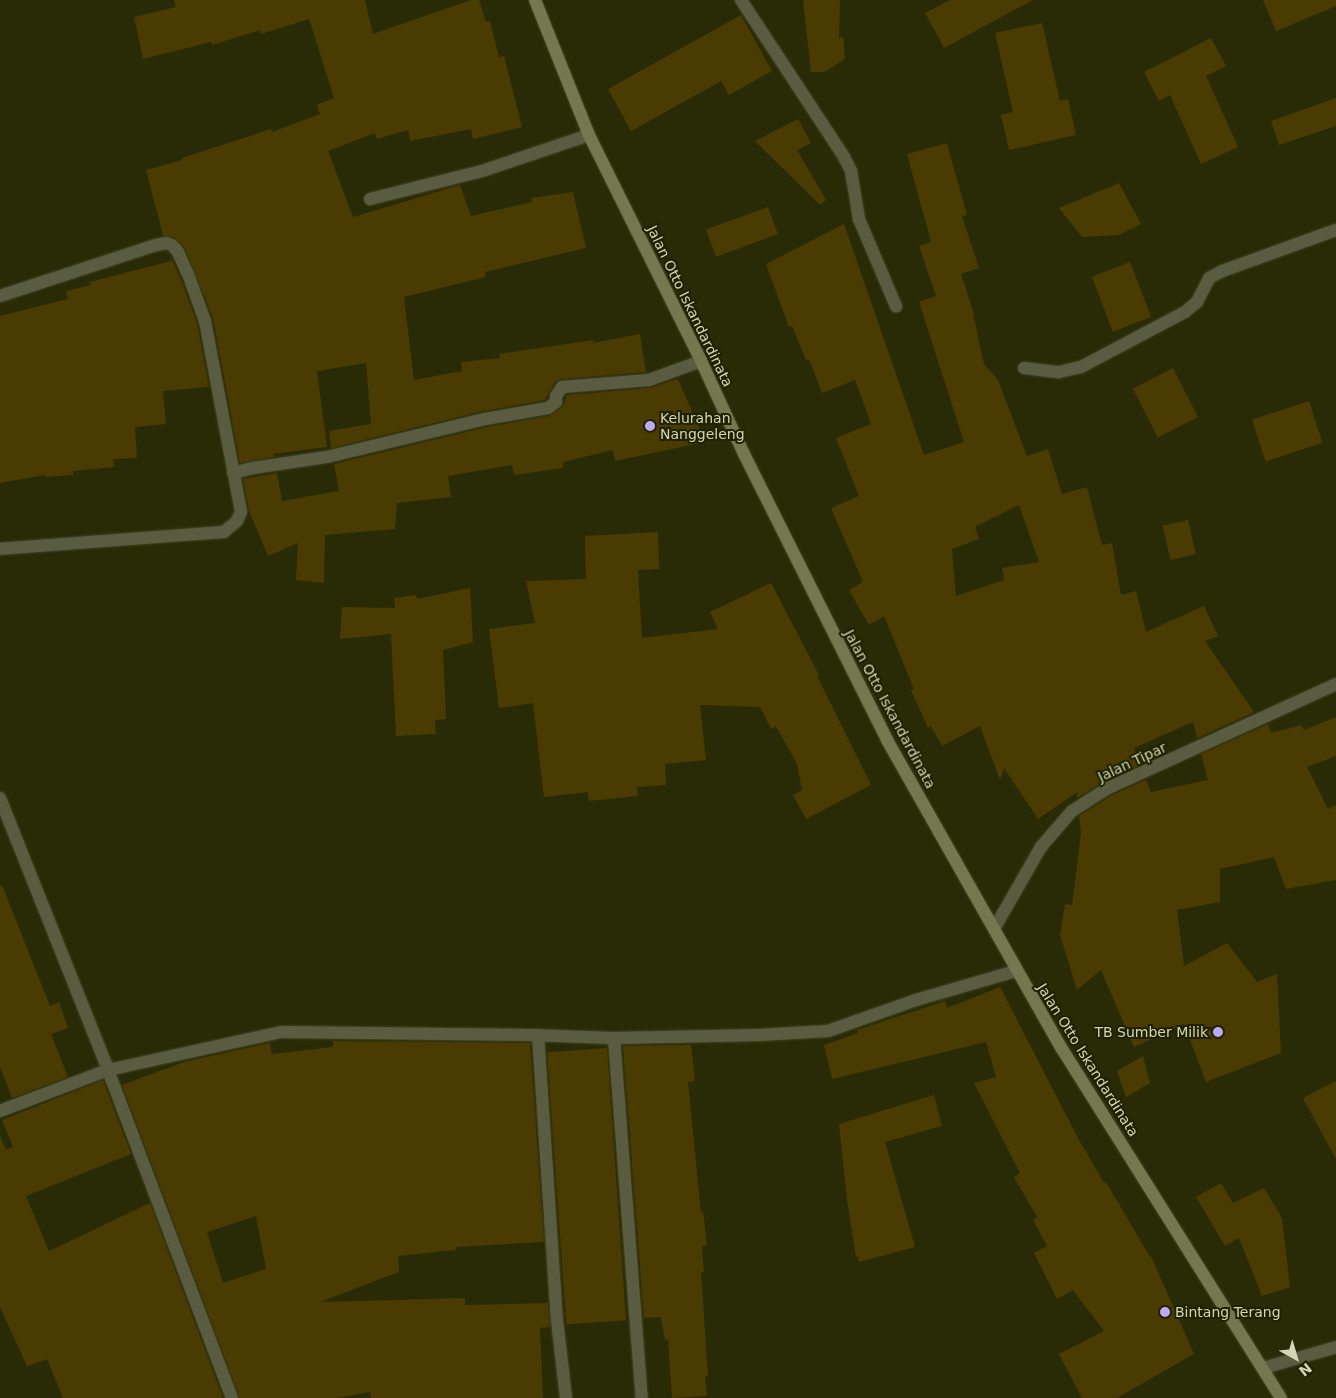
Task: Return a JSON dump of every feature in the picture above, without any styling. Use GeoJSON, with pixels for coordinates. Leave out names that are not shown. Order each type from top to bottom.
{"type":"FeatureCollection","features":[{"type":"Feature","properties":{"kind":"main road","name":"Jalan Otto Iskandardinata"},"geometry":{"type":"LineString","coordinates":[[535,0],[589,135],[701,361],[744,454],[887,740],[1062,1049],[1281,1398]]}},
{"type":"Feature","properties":{"kind":"street"},"geometry":{"type":"LineString","coordinates":[[740,0],[844,157],[851,171],[860,219],[896,306]]}},
{"type":"Feature","properties":{"kind":"street"},"geometry":{"type":"LineString","coordinates":[[370,200],[482,171],[589,135]]}},
{"type":"Feature","properties":{"kind":"street"},"geometry":{"type":"LineString","coordinates":[[1024,368],[1059,372],[1081,367],[1185,312],[1198,302],[1209,278],[1336,230]]}},
{"type":"Feature","properties":{"kind":"street"},"geometry":{"type":"LineString","coordinates":[[0,296],[156,245],[166,243],[172,245],[178,252],[188,274],[205,321],[241,512],[237,522],[224,532],[0,549]]}},
{"type":"Feature","properties":{"kind":"street"},"geometry":{"type":"LineString","coordinates":[[233,473],[253,468],[327,457],[486,419],[548,408],[556,402],[556,396],[562,387],[649,380],[701,361]]}},
{"type":"Feature","properties":{"kind":"street","name":"Jalan Tipar"},"geometry":{"type":"LineString","coordinates":[[994,929],[1041,847],[1072,811],[1108,788],[1336,684]]}},
{"type":"Feature","properties":{"kind":"street"},"geometry":{"type":"LineString","coordinates":[[0,798],[108,1070],[232,1398]]}},
{"type":"Feature","properties":{"kind":"street"},"geometry":{"type":"LineString","coordinates":[[0,1110],[108,1070],[281,1032],[538,1035],[614,1038],[759,1036],[828,1031],[916,1000],[1016,970]]}},
{"type":"Feature","properties":{"kind":"street"},"geometry":{"type":"LineString","coordinates":[[538,1035],[557,1320],[566,1398]]}},
{"type":"Feature","properties":{"kind":"street"},"geometry":{"type":"LineString","coordinates":[[614,1038],[642,1398]]}},
{"type":"Feature","properties":{"kind":"street"},"geometry":{"type":"LineString","coordinates":[[1263,1368],[1336,1347]]}},
{"type":"Feature","properties":{"kind":"building"},"geometry":{"type":"Polygon","coordinates":[[[174,0],[365,0],[373,34],[471,0],[479,0],[486,22],[490,21],[499,57],[504,56],[522,127],[473,139],[471,129],[410,141],[408,130],[377,139],[375,133],[328,151],[353,217],[460,185],[471,216],[532,202],[531,198],[573,192],[586,248],[485,272],[486,277],[404,297],[414,380],[462,371],[461,362],[500,358],[499,354],[593,340],[593,343],[640,334],[646,372],[561,379],[555,382],[545,400],[483,411],[331,448],[329,431],[371,424],[366,363],[317,371],[327,447],[273,454],[274,457],[240,463],[213,318],[185,248],[175,238],[163,235],[146,170],[182,160],[182,158],[271,129],[272,132],[320,114],[317,105],[334,98],[309,19],[261,34],[260,30],[212,45],[211,42],[143,59],[134,17],[176,7],[174,0]]]}},
{"type":"Feature","properties":{"kind":"building"},"geometry":{"type":"Polygon","coordinates":[[[803,0],[840,0],[839,38],[843,37],[845,59],[824,72],[811,72],[803,0]]]}},
{"type":"Feature","properties":{"kind":"building"},"geometry":{"type":"Polygon","coordinates":[[[950,0],[1033,0],[944,48],[925,13],[950,0]]]}},
{"type":"Feature","properties":{"kind":"building"},"geometry":{"type":"Polygon","coordinates":[[[1263,0],[1336,0],[1336,6],[1276,31],[1263,0]]]}},
{"type":"Feature","properties":{"kind":"building"},"geometry":{"type":"Polygon","coordinates":[[[741,15],[772,71],[729,95],[721,81],[631,131],[608,89],[741,15]]]}},
{"type":"Feature","properties":{"kind":"building"},"geometry":{"type":"Polygon","coordinates":[[[1042,23],[1060,101],[1068,99],[1076,135],[1009,150],[1001,115],[1013,112],[995,33],[1042,23]]]}},
{"type":"Feature","properties":{"kind":"building"},"geometry":{"type":"Polygon","coordinates":[[[1211,38],[1226,66],[1206,76],[1238,147],[1201,164],[1170,95],[1159,101],[1144,72],[1211,38]]]}},
{"type":"Feature","properties":{"kind":"building"},"geometry":{"type":"Polygon","coordinates":[[[1336,98],[1336,126],[1279,145],[1271,121],[1336,98]]]}},
{"type":"Feature","properties":{"kind":"building"},"geometry":{"type":"Polygon","coordinates":[[[798,119],[811,143],[797,150],[826,200],[820,205],[755,141],[798,119]]]}},
{"type":"Feature","properties":{"kind":"building"},"geometry":{"type":"Polygon","coordinates":[[[947,143],[967,215],[962,216],[979,268],[961,274],[974,314],[984,364],[998,380],[1027,456],[1048,449],[1062,494],[1087,487],[1102,545],[1112,543],[1121,595],[1136,591],[1146,632],[1204,606],[1218,636],[1205,641],[1254,712],[1197,738],[1193,722],[1134,748],[1140,765],[1105,781],[1077,798],[1077,792],[1038,819],[1004,768],[1000,780],[980,726],[942,746],[931,726],[928,728],[911,690],[914,689],[884,616],[869,625],[849,590],[863,582],[831,508],[859,496],[836,438],[871,424],[855,380],[822,393],[809,359],[806,360],[792,326],[789,327],[766,264],[844,224],[924,455],[964,442],[919,302],[936,296],[919,246],[931,242],[907,154],[947,143]],[[1019,505],[975,527],[979,539],[952,549],[956,596],[1004,580],[1002,568],[1039,562],[1019,505]]]}},
{"type":"Feature","properties":{"kind":"building"},"geometry":{"type":"Polygon","coordinates":[[[1119,183],[1141,224],[1119,235],[1082,237],[1059,208],[1119,183]]]}},
{"type":"Feature","properties":{"kind":"building"},"geometry":{"type":"Polygon","coordinates":[[[768,207],[778,234],[716,257],[706,230],[768,207]]]}},
{"type":"Feature","properties":{"kind":"building"},"geometry":{"type":"Polygon","coordinates":[[[169,254],[180,277],[197,323],[209,387],[163,391],[166,424],[135,427],[137,458],[113,459],[114,467],[73,471],[73,475],[45,477],[45,475],[0,483],[0,316],[68,299],[66,291],[91,285],[90,282],[171,261],[169,254]]]}},
{"type":"Feature","properties":{"kind":"building"},"geometry":{"type":"Polygon","coordinates":[[[1130,262],[1151,317],[1113,332],[1092,277],[1130,262]]]}},
{"type":"Feature","properties":{"kind":"building"},"geometry":{"type":"Polygon","coordinates":[[[1173,368],[1198,417],[1158,437],[1133,388],[1173,368]]]}},
{"type":"Feature","properties":{"kind":"building"},"geometry":{"type":"Polygon","coordinates":[[[678,379],[705,442],[615,461],[613,450],[563,462],[563,468],[514,475],[512,465],[448,476],[451,497],[397,503],[395,529],[325,535],[324,583],[296,580],[298,543],[268,556],[249,511],[243,479],[277,473],[282,501],[339,491],[334,464],[487,427],[550,416],[563,406],[567,395],[650,388],[678,379]]]}},
{"type":"Feature","properties":{"kind":"building"},"geometry":{"type":"Polygon","coordinates":[[[1309,401],[1323,443],[1266,461],[1252,420],[1309,401]]]}},
{"type":"Feature","properties":{"kind":"building"},"geometry":{"type":"Polygon","coordinates":[[[1188,520],[1196,554],[1171,560],[1163,526],[1188,520]]]}},
{"type":"Feature","properties":{"kind":"building"},"geometry":{"type":"Polygon","coordinates":[[[658,532],[659,569],[638,570],[642,638],[718,629],[710,612],[771,583],[819,675],[817,676],[871,785],[806,819],[793,795],[802,790],[797,764],[776,726],[771,729],[760,707],[700,705],[706,760],[665,764],[666,785],[637,787],[638,796],[589,801],[588,792],[544,797],[533,703],[499,708],[489,629],[535,623],[526,581],[586,579],[585,536],[658,532]]]}},
{"type":"Feature","properties":{"kind":"building"},"geometry":{"type":"Polygon","coordinates":[[[470,588],[473,642],[443,650],[446,719],[435,720],[436,734],[396,736],[391,634],[340,639],[342,607],[395,608],[394,598],[416,595],[417,599],[470,588]]]}},
{"type":"Feature","properties":{"kind":"building"},"geometry":{"type":"Polygon","coordinates":[[[1336,717],[1336,756],[1307,767],[1328,809],[1336,805],[1336,880],[1286,889],[1274,857],[1220,869],[1220,902],[1177,910],[1184,966],[1227,943],[1257,982],[1277,974],[1281,1053],[1206,1082],[1184,1024],[1134,1047],[1101,970],[1077,990],[1060,935],[1065,904],[1072,905],[1081,833],[1079,816],[1112,795],[1146,780],[1151,792],[1208,780],[1201,754],[1268,724],[1271,733],[1302,725],[1304,730],[1336,717]]]}},
{"type":"Feature","properties":{"kind":"building"},"geometry":{"type":"Polygon","coordinates":[[[2,885],[50,1006],[59,1002],[68,1028],[51,1034],[68,1077],[12,1098],[0,1067],[0,886],[2,885]]]}},
{"type":"Feature","properties":{"kind":"building"},"geometry":{"type":"Polygon","coordinates":[[[1000,987],[1079,1140],[1151,1256],[1194,1354],[1117,1398],[1082,1398],[1059,1354],[1104,1331],[1073,1290],[1057,1299],[1034,1253],[1047,1246],[1033,1220],[1037,1217],[1014,1177],[1020,1173],[974,1083],[996,1077],[986,1042],[832,1079],[824,1045],[858,1033],[857,1030],[945,1001],[947,1008],[1000,987]]]}},
{"type":"Feature","properties":{"kind":"building"},"geometry":{"type":"Polygon","coordinates":[[[333,1041],[530,1043],[544,1242],[456,1247],[456,1250],[398,1256],[399,1272],[320,1302],[465,1298],[465,1305],[548,1303],[550,1327],[540,1328],[543,1398],[371,1398],[370,1392],[338,1398],[240,1398],[122,1085],[184,1062],[270,1043],[272,1054],[333,1047],[333,1041]],[[256,1216],[207,1232],[223,1283],[266,1269],[256,1216]]]}},
{"type":"Feature","properties":{"kind":"building"},"geometry":{"type":"Polygon","coordinates":[[[691,1045],[695,1081],[688,1082],[701,1213],[703,1212],[707,1245],[702,1246],[704,1272],[701,1272],[708,1376],[705,1376],[707,1396],[672,1398],[668,1339],[665,1340],[661,1317],[644,1318],[623,1046],[691,1045]]]}},
{"type":"Feature","properties":{"kind":"building"},"geometry":{"type":"Polygon","coordinates":[[[607,1048],[626,1320],[566,1325],[547,1052],[607,1048]]]}},
{"type":"Feature","properties":{"kind":"building"},"geometry":{"type":"Polygon","coordinates":[[[1143,1056],[1150,1083],[1126,1097],[1117,1071],[1143,1056]]]}},
{"type":"Feature","properties":{"kind":"building"},"geometry":{"type":"Polygon","coordinates":[[[103,1080],[131,1154],[26,1196],[49,1251],[150,1203],[223,1398],[63,1398],[47,1359],[27,1366],[0,1307],[0,1136],[6,1150],[13,1147],[2,1120],[103,1080]]]}},
{"type":"Feature","properties":{"kind":"building"},"geometry":{"type":"Polygon","coordinates":[[[1336,1081],[1336,1159],[1303,1098],[1336,1081]]]}},
{"type":"Feature","properties":{"kind":"building"},"geometry":{"type":"Polygon","coordinates":[[[934,1095],[942,1126],[885,1142],[915,1247],[859,1262],[858,1256],[856,1257],[847,1200],[839,1124],[934,1095]]]}},
{"type":"Feature","properties":{"kind":"building"},"geometry":{"type":"Polygon","coordinates":[[[1221,1183],[1233,1203],[1264,1188],[1282,1218],[1290,1287],[1262,1296],[1239,1238],[1225,1246],[1196,1197],[1221,1183]]]}},
{"type":"Feature","properties":{"kind":"place","name":"Kelurahan Nanggeleng"},"geometry":{"type":"Point","coordinates":[650,426]}},
{"type":"Feature","properties":{"kind":"place","name":"TB Sumber Milik"},"geometry":{"type":"Point","coordinates":[1218,1032]}},
{"type":"Feature","properties":{"kind":"place","name":"Bintang Terang"},"geometry":{"type":"Point","coordinates":[1165,1312]}}]}
